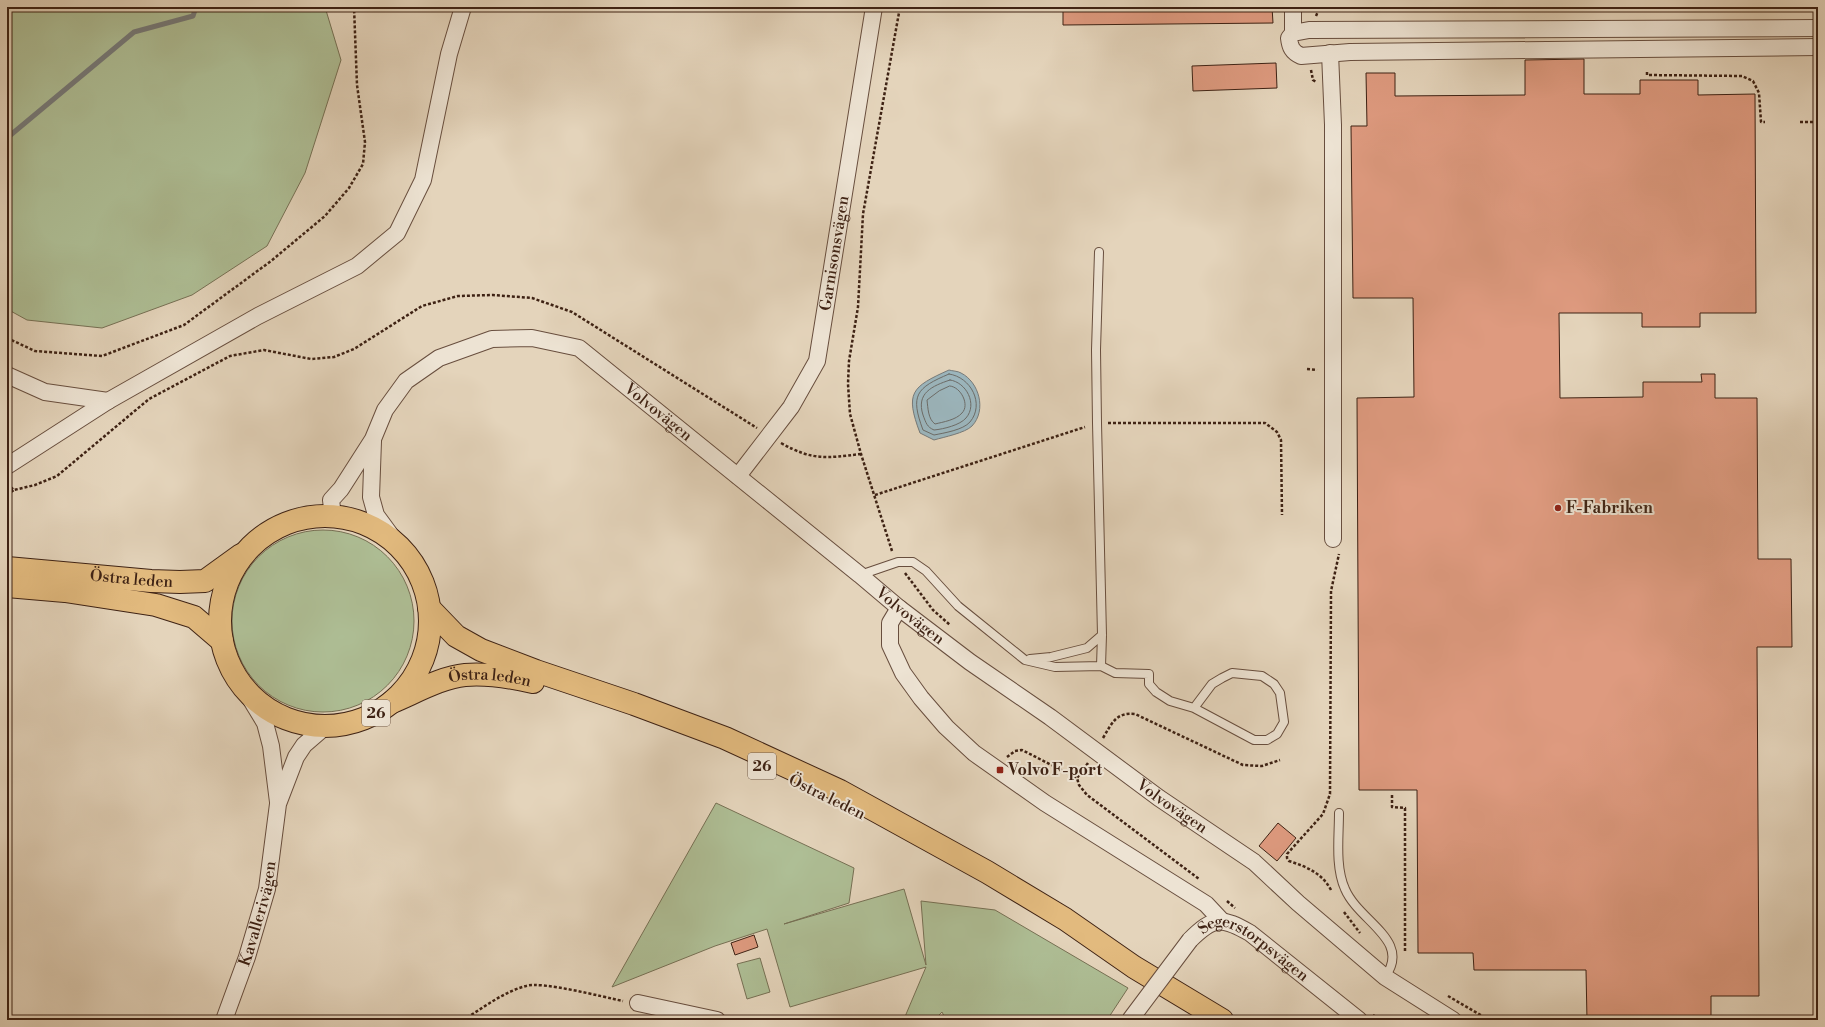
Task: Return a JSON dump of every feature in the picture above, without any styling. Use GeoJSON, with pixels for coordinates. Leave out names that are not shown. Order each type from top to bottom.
{"type":"FeatureCollection","features":[{"type":"Feature","properties":{"kind":"highway","name":"26"},"geometry":{"type":"LineString","coordinates":[[333,516],[356,521],[378,530],[398,545],[413,563],[424,585],[430,608],[429,634],[423,660],[410,683],[392,702],[372,715],[350,723],[326,726],[302,723],[279,715],[259,702],[242,685],[230,664],[222,641],[220,617],[224,594],[233,571],[247,551],[264,535],[286,524],[308,517],[333,516]]}},
{"type":"Feature","properties":{"kind":"highway","name":"Östra leden"},"geometry":{"type":"LineString","coordinates":[[7,568],[151,581],[205,581],[247,551]]}},
{"type":"Feature","properties":{"kind":"highway","name":"Östra leden"},"geometry":{"type":"LineString","coordinates":[[7,586],[65,591],[156,605],[194,617],[222,641]]}},
{"type":"Feature","properties":{"kind":"highway","name":"Östra leden"},"geometry":{"type":"LineString","coordinates":[[430,608],[456,636],[481,650],[536,672],[634,704],[725,738],[840,792],[988,872],[1065,919],[1134,967],[1222,1020]]}},
{"type":"Feature","properties":{"kind":"highway","name":"Östra leden"},"geometry":{"type":"LineString","coordinates":[[392,702],[445,680],[464,675],[509,676],[588,698],[674,730],[760,765],[838,802],[911,840],[1062,927],[1107,948]]}},
{"type":"Feature","properties":{"kind":"street"},"geometry":{"type":"LineString","coordinates":[[7,466],[108,401],[258,316],[358,266],[397,233],[423,180],[449,54],[463,7]]}},
{"type":"Feature","properties":{"kind":"street","name":"Garnisonsvägen"},"geometry":{"type":"LineString","coordinates":[[738,476],[790,407],[817,361],[874,7]]}},
{"type":"Feature","properties":{"kind":"street"},"geometry":{"type":"LineString","coordinates":[[1293,7],[1293,33],[1289,38],[1290,46],[1294,53],[1301,56],[1330,53],[1818,47]]}},
{"type":"Feature","properties":{"kind":"street"},"geometry":{"type":"LineString","coordinates":[[1293,33],[1309,30],[1818,28]]}},
{"type":"Feature","properties":{"kind":"street"},"geometry":{"type":"LineString","coordinates":[[1330,53],[1333,125],[1337,543]]}},
{"type":"Feature","properties":{"kind":"street","name":"Volvovägen"},"geometry":{"type":"LineString","coordinates":[[373,439],[385,410],[406,381],[439,358],[492,339],[532,338],[579,348],[860,574],[899,608],[970,662],[1050,717],[1159,798],[1254,862],[1298,903],[1386,977],[1453,1020]]}},
{"type":"Feature","properties":{"kind":"street"},"geometry":{"type":"LineString","coordinates":[[7,376],[45,392],[108,401]]}},
{"type":"Feature","properties":{"kind":"street"},"geometry":{"type":"LineString","coordinates":[[333,516],[331,500],[341,489],[373,439]]}},
{"type":"Feature","properties":{"kind":"street"},"geometry":{"type":"LineString","coordinates":[[373,439],[371,497],[376,515],[398,545]]}},
{"type":"Feature","properties":{"kind":"street"},"geometry":{"type":"LineString","coordinates":[[899,608],[890,623],[890,645],[903,673],[921,698],[946,726],[974,753],[1045,804],[1206,904],[1221,920]]}},
{"type":"Feature","properties":{"kind":"street"},"geometry":{"type":"LineString","coordinates":[[242,685],[265,723],[271,746],[278,804]]}},
{"type":"Feature","properties":{"kind":"street"},"geometry":{"type":"LineString","coordinates":[[278,804],[296,757],[304,744],[326,726]]}},
{"type":"Feature","properties":{"kind":"street","name":"Kavallerivägen"},"geometry":{"type":"LineString","coordinates":[[224,1020],[247,957],[267,889],[278,804]]}},
{"type":"Feature","properties":{"kind":"street","name":"Segerstorpsvägen"},"geometry":{"type":"LineString","coordinates":[[1130,1020],[1190,940],[1202,927],[1221,920],[1236,925],[1250,933],[1359,1020]]}},
{"type":"Feature","properties":{"kind":"street"},"geometry":{"type":"LineString","coordinates":[[638,1003],[717,1020]]}},
{"type":"Feature","properties":{"kind":"lane"},"geometry":{"type":"LineString","coordinates":[[1099,252],[1096,350],[1102,635],[1100,666]]}},
{"type":"Feature","properties":{"kind":"lane"},"geometry":{"type":"LineString","coordinates":[[860,574],[898,562],[913,562],[926,571],[958,606],[1025,660],[1055,667],[1100,666],[1115,673],[1149,674],[1149,684],[1156,692],[1170,701],[1194,708],[1254,740],[1267,740],[1277,734],[1284,722],[1280,693],[1274,684],[1262,676],[1232,673],[1212,684],[1194,708]]}},
{"type":"Feature","properties":{"kind":"lane"},"geometry":{"type":"LineString","coordinates":[[1025,660],[1051,657],[1087,648],[1102,635]]}},
{"type":"Feature","properties":{"kind":"lane"},"geometry":{"type":"LineString","coordinates":[[1339,813],[1339,855],[1344,889],[1359,912],[1381,931],[1390,944],[1394,955],[1394,962],[1386,977]]}},
{"type":"Feature","properties":{"kind":"path"},"geometry":{"type":"LineString","coordinates":[[7,338],[36,351],[102,356],[184,325],[271,260],[325,216],[349,188],[363,164],[365,142],[357,85],[354,7]]}},
{"type":"Feature","properties":{"kind":"path"},"geometry":{"type":"LineString","coordinates":[[893,554],[861,454],[850,414],[848,384],[849,361],[858,307],[863,214],[900,7]]}},
{"type":"Feature","properties":{"kind":"path"},"geometry":{"type":"LineString","coordinates":[[1587,7],[1647,8],[1647,12]]}},
{"type":"Feature","properties":{"kind":"path"},"geometry":{"type":"LineString","coordinates":[[1647,72],[1648,75],[1742,76],[1753,81],[1759,93],[1761,122],[1765,122]]}},
{"type":"Feature","properties":{"kind":"path"},"geometry":{"type":"LineString","coordinates":[[1800,122],[1816,122]]}},
{"type":"Feature","properties":{"kind":"path"},"geometry":{"type":"LineString","coordinates":[[7,346],[11,339]]}},
{"type":"Feature","properties":{"kind":"path"},"geometry":{"type":"LineString","coordinates":[[1307,369],[1317,370]]}},
{"type":"Feature","properties":{"kind":"path"},"geometry":{"type":"LineString","coordinates":[[7,495],[14,490]]}},
{"type":"Feature","properties":{"kind":"path"},"geometry":{"type":"LineString","coordinates":[[1335,896],[1328,884],[1316,871],[1289,861],[1286,858],[1287,854],[1323,814],[1330,794],[1331,591],[1337,543]]}},
{"type":"Feature","properties":{"kind":"path"},"geometry":{"type":"LineString","coordinates":[[903,571],[933,610],[951,626]]}},
{"type":"Feature","properties":{"kind":"path"},"geometry":{"type":"LineString","coordinates":[[1098,732],[1104,736],[1117,717],[1126,713],[1135,714],[1243,765],[1262,766],[1280,760]]}},
{"type":"Feature","properties":{"kind":"path"},"geometry":{"type":"LineString","coordinates":[[1005,759],[1015,751],[1022,750],[1077,778],[1079,785],[1096,804],[1203,882]]}},
{"type":"Feature","properties":{"kind":"path"},"geometry":{"type":"LineString","coordinates":[[1077,778],[1089,761]]}},
{"type":"Feature","properties":{"kind":"path"},"geometry":{"type":"LineString","coordinates":[[1392,795],[1392,807],[1405,808],[1405,954]]}},
{"type":"Feature","properties":{"kind":"path"},"geometry":{"type":"LineString","coordinates":[[1342,908],[1363,937]]}},
{"type":"Feature","properties":{"kind":"path"},"geometry":{"type":"LineString","coordinates":[[1816,982],[1815,933],[1818,933]]}},
{"type":"Feature","properties":{"kind":"path"},"geometry":{"type":"LineString","coordinates":[[463,1020],[514,990],[527,985],[545,986],[638,1003]]}},
{"type":"Feature","properties":{"kind":"path"},"geometry":{"type":"LineString","coordinates":[[1444,994],[1489,1020]]}},
{"type":"Feature","properties":{"kind":"green space"},"geometry":{"type":"Polygon","coordinates":[[[7,7],[325,7],[341,60],[305,173],[267,246],[192,295],[102,328],[27,320],[7,309],[7,7]]]}},
{"type":"Feature","properties":{"kind":"green space"},"geometry":{"type":"Polygon","coordinates":[[[323,530],[341,532],[358,537],[381,551],[393,563],[407,586],[412,603],[414,621],[412,639],[407,656],[393,679],[381,691],[358,705],[341,710],[323,712],[305,710],[288,705],[265,691],[253,679],[239,656],[234,639],[232,621],[234,603],[239,586],[253,563],[265,551],[288,537],[305,532],[323,530]]]}},
{"type":"Feature","properties":{"kind":"green space"},"geometry":{"type":"Polygon","coordinates":[[[716,803],[854,868],[849,903],[784,924],[904,889],[926,965],[921,901],[995,910],[1128,988],[1107,1020],[946,1020],[942,1012],[934,1020],[905,1020],[904,1019],[926,967],[790,1007],[767,929],[715,946],[612,987],[716,803]]]}},
{"type":"Feature","properties":{"kind":"green space"},"geometry":{"type":"Polygon","coordinates":[[[760,958],[770,992],[747,999],[737,964],[760,958]]]}},
{"type":"Feature","properties":{"kind":"water"},"geometry":{"type":"Polygon","coordinates":[[[949,370],[961,373],[972,383],[979,397],[979,412],[977,419],[969,428],[960,433],[934,440],[920,433],[915,420],[913,400],[919,387],[926,381],[949,370]]]}},
{"type":"Feature","properties":{"kind":"building"},"geometry":{"type":"Polygon","coordinates":[[[1063,7],[1272,7],[1273,23],[1063,25],[1063,7]]]}},
{"type":"Feature","properties":{"kind":"building","name":"F-Fabriken"},"geometry":{"type":"Polygon","coordinates":[[[1584,59],[1584,94],[1640,94],[1640,80],[1698,80],[1698,95],[1755,94],[1756,313],[1700,313],[1700,327],[1642,327],[1642,313],[1559,313],[1560,398],[1643,397],[1643,382],[1702,382],[1701,374],[1715,374],[1715,398],[1757,398],[1758,559],[1791,559],[1792,647],[1757,647],[1759,996],[1711,996],[1711,1020],[1587,1020],[1586,970],[1474,970],[1473,953],[1418,953],[1417,790],[1359,790],[1357,398],[1414,397],[1413,298],[1353,298],[1351,126],[1367,126],[1366,73],[1395,73],[1395,96],[1525,95],[1525,60],[1584,59]]]}},
{"type":"Feature","properties":{"kind":"building"},"geometry":{"type":"Polygon","coordinates":[[[1276,63],[1277,88],[1193,91],[1192,66],[1276,63]]]}},
{"type":"Feature","properties":{"kind":"building"},"geometry":{"type":"Polygon","coordinates":[[[1278,823],[1296,838],[1277,861],[1259,846],[1278,823]]]}},
{"type":"Feature","properties":{"kind":"building"},"geometry":{"type":"Polygon","coordinates":[[[754,935],[758,947],[735,955],[731,943],[754,935]]]}},
{"type":"Feature","properties":{"kind":"waterway"},"geometry":{"type":"LineString","coordinates":[[7,138],[134,32],[193,16],[196,7]]}},
{"type":"Feature","properties":{"kind":"place","name":"F-Fabriken"},"geometry":{"type":"Point","coordinates":[1558,508]}},
{"type":"Feature","properties":{"kind":"place","name":"Volvo F-port"},"geometry":{"type":"Point","coordinates":[1000,770]}}]}
